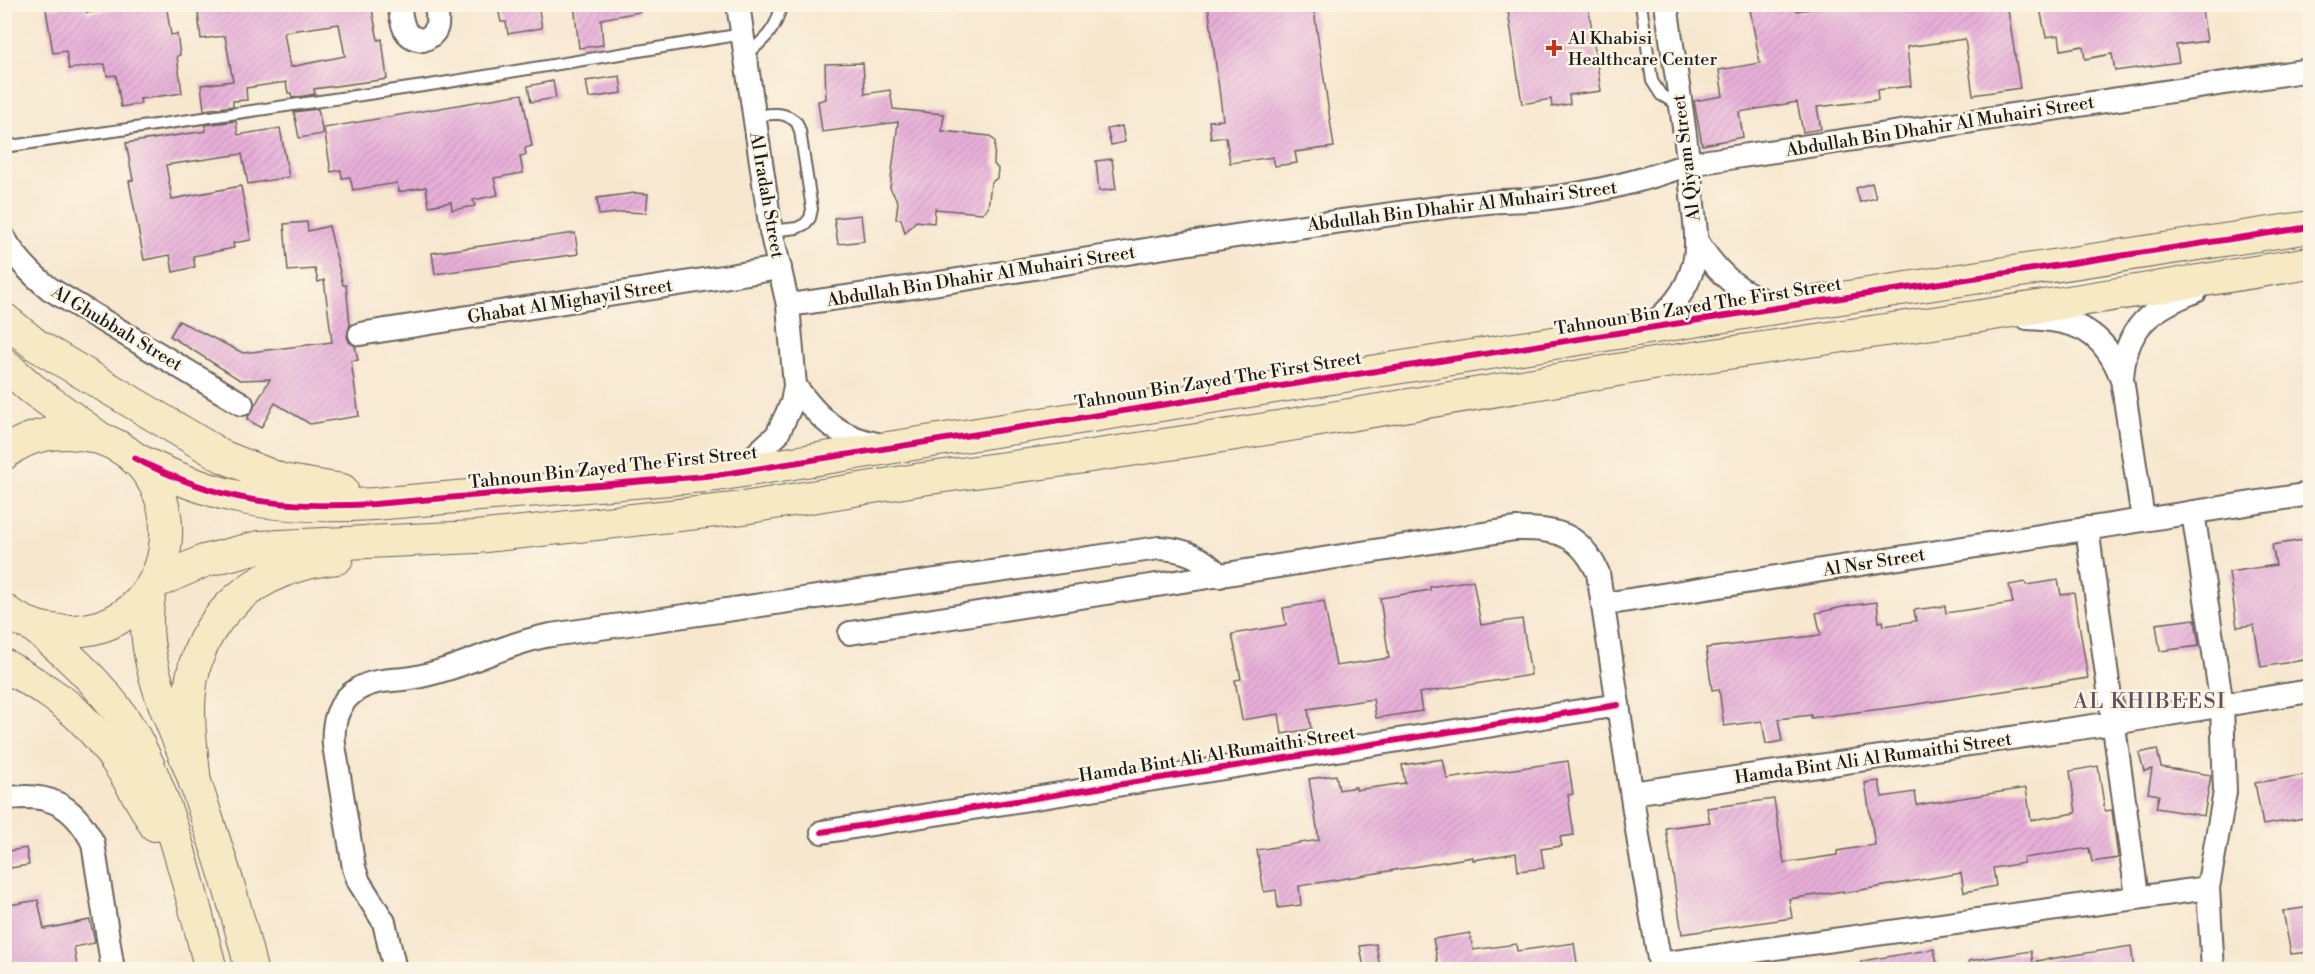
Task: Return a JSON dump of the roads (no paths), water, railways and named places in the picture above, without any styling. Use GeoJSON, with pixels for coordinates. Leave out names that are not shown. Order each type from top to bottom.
{"type":"FeatureCollection","features":[{"type":"Feature","properties":{"kind":"street"},"geometry":{"type":"LineString","coordinates":[[399,4],[404,31],[416,39],[423,40],[436,32],[438,25],[436,4]]}},
{"type":"Feature","properties":{"kind":"street","name":"Al Iradah Street"},"geometry":{"type":"LineString","coordinates":[[717,475],[751,459],[777,435],[792,403],[795,386],[788,305],[771,231],[738,4]]}},
{"type":"Feature","properties":{"kind":"street","name":"Al Qiyam Street"},"geometry":{"type":"LineString","coordinates":[[1646,329],[1663,317],[1678,301],[1695,262],[1696,240],[1689,164],[1666,4]]}},
{"type":"Feature","properties":{"kind":"street","name":"Abdullah Bin Dhahir Al Muhairi Street"},"geometry":{"type":"LineString","coordinates":[[788,305],[904,290],[1061,262],[1301,226],[1481,202],[1542,199],[1603,190],[1645,180],[1689,164],[2310,70]]}},
{"type":"Feature","properties":{"kind":"street","name":"Tahnoun Bin Zayed The First Street"},"geometry":{"type":"LineString","coordinates":[[134,458],[163,473],[204,489],[258,502],[290,506],[364,505],[717,475],[2310,227]]}},
{"type":"Feature","properties":{"kind":"street","name":"Al Ghubbah Street"},"geometry":{"type":"LineString","coordinates":[[4,238],[17,259],[50,289],[242,404]]}},
{"type":"Feature","properties":{"kind":"street","name":"Al Qiyam Street"},"geometry":{"type":"LineString","coordinates":[[1696,240],[1708,260],[1741,290],[1761,301],[1782,308]]}},
{"type":"Feature","properties":{"kind":"street"},"geometry":{"type":"LineString","coordinates":[[32,626],[58,632],[85,630],[111,622],[133,608],[152,585],[204,561],[259,547],[476,537],[743,508],[922,479],[1058,462],[1659,363],[1981,316],[2310,263]]}},
{"type":"Feature","properties":{"kind":"street","name":"Ghabat Al Mighayil Street"},"geometry":{"type":"LineString","coordinates":[[360,334],[780,268]]}},
{"type":"Feature","properties":{"kind":"street"},"geometry":{"type":"LineString","coordinates":[[2143,519],[2122,379],[2123,359],[2129,340],[2154,310],[2171,300],[2239,274]]}},
{"type":"Feature","properties":{"kind":"street"},"geometry":{"type":"LineString","coordinates":[[1981,316],[2070,322],[2088,331],[2104,344],[2115,360],[2122,379]]}},
{"type":"Feature","properties":{"kind":"street"},"geometry":{"type":"LineString","coordinates":[[4,319],[36,345],[68,365],[224,457],[252,470],[282,480],[343,490],[413,491],[469,496]]}},
{"type":"Feature","properties":{"kind":"street"},"geometry":{"type":"LineString","coordinates":[[4,364],[31,388],[100,438],[118,446],[134,458],[149,475],[160,495],[166,517],[167,539],[163,562],[152,585],[147,604],[147,627],[154,673],[160,695],[195,783],[242,929],[251,969]]}},
{"type":"Feature","properties":{"kind":"street"},"geometry":{"type":"LineString","coordinates":[[795,386],[820,417],[835,429],[852,438],[893,446]]}},
{"type":"Feature","properties":{"kind":"street"},"geometry":{"type":"LineString","coordinates":[[4,454],[43,435],[81,434],[100,438]]}},
{"type":"Feature","properties":{"kind":"street","name":"Al Nsr Street"},"geometry":{"type":"LineString","coordinates":[[1604,604],[2310,494]]}},
{"type":"Feature","properties":{"kind":"street"},"geometry":{"type":"LineString","coordinates":[[2193,512],[2222,706],[2225,792],[2208,888],[2213,969]]}},
{"type":"Feature","properties":{"kind":"street"},"geometry":{"type":"LineString","coordinates":[[850,633],[1515,529],[1541,528],[1560,531],[1576,541],[1590,555],[1598,573],[1660,966],[2137,896],[2208,888]]}},
{"type":"Feature","properties":{"kind":"street"},"geometry":{"type":"LineString","coordinates":[[2087,528],[2137,896]]}},
{"type":"Feature","properties":{"kind":"street"},"geometry":{"type":"LineString","coordinates":[[195,783],[189,715],[194,668],[213,626],[245,591],[286,568],[323,559],[428,549],[476,537]]}},
{"type":"Feature","properties":{"kind":"street"},"geometry":{"type":"LineString","coordinates":[[395,969],[384,922],[359,882],[354,868],[334,745],[333,732],[339,709],[356,690],[367,684],[450,669],[511,644],[551,635],[1159,548],[1170,548],[1193,554],[1212,567],[1220,576]]}},
{"type":"Feature","properties":{"kind":"street"},"geometry":{"type":"LineString","coordinates":[[4,610],[32,626],[63,650],[112,703],[131,732],[153,777],[188,882],[211,969]]}},
{"type":"Feature","properties":{"kind":"street"},"geometry":{"type":"LineString","coordinates":[[4,665],[56,697],[102,740],[121,766],[188,882]]}},
{"type":"Feature","properties":{"kind":"street","name":"Hamda Bint Ali Al Rumaithi Street"},"geometry":{"type":"LineString","coordinates":[[1632,793],[2310,692]]}},
{"type":"Feature","properties":{"kind":"street","name":"Hamda Bint Ali Al Rumaithi Street"},"geometry":{"type":"LineString","coordinates":[[822,832],[1618,705]]}},
{"type":"Feature","properties":{"kind":"street"},"geometry":{"type":"LineString","coordinates":[[4,799],[26,795],[43,798],[67,808],[85,827],[93,843],[113,969]]}},
{"type":"Feature","properties":{"kind":"lane"},"geometry":{"type":"LineString","coordinates":[[4,147],[430,85],[744,45],[774,29],[780,17],[781,4]]}},
{"type":"Feature","properties":{"kind":"lane"},"geometry":{"type":"LineString","coordinates":[[1641,4],[1652,81],[1661,95],[1680,106]]}},
{"type":"Feature","properties":{"kind":"lane"},"geometry":{"type":"LineString","coordinates":[[754,116],[783,113],[797,123],[811,201],[810,218],[805,224],[797,228],[771,231]]}},
{"type":"Feature","properties":{"kind":"place","name":"Al Khabisi Healthcare Center"},"geometry":{"type":"Point","coordinates":[1554,48]}},
{"type":"Feature","properties":{"kind":"district","name":"AL KHIBEESI"},"geometry":{"type":"Point","coordinates":[2150,701]}}]}
